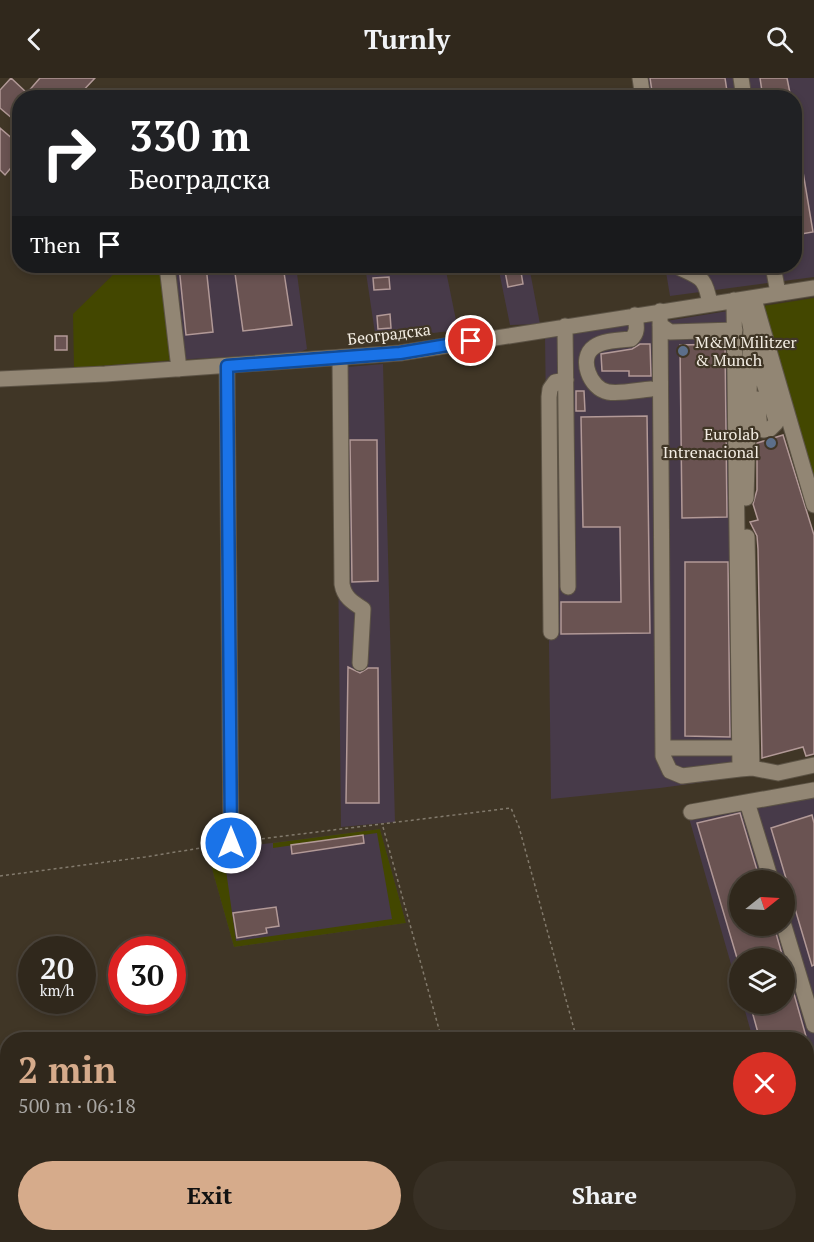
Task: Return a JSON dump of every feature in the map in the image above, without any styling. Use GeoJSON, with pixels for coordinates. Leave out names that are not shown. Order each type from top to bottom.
{"type":"FeatureCollection","features":[{"type":"Feature","properties":{"kind":"street"},"geometry":{"type":"LineString","coordinates":[[168,273],[179,369]]}},
{"type":"Feature","properties":{"kind":"street"},"geometry":{"type":"LineString","coordinates":[[690,273],[703,280],[707,286],[710,304]]}},
{"type":"Feature","properties":{"kind":"street"},"geometry":{"type":"LineString","coordinates":[[774,273],[778,293]]}},
{"type":"Feature","properties":{"kind":"street","name":"Београдска"},"geometry":{"type":"LineString","coordinates":[[0,379],[400,353],[635,315],[660,318],[710,304],[814,288]]}},
{"type":"Feature","properties":{"kind":"street"},"geometry":{"type":"LineString","coordinates":[[744,299],[757,357]]}},
{"type":"Feature","properties":{"kind":"street"},"geometry":{"type":"LineString","coordinates":[[744,299],[735,330],[738,748],[746,768]]}},
{"type":"Feature","properties":{"kind":"street"},"geometry":{"type":"LineString","coordinates":[[744,299],[814,505]]}},
{"type":"Feature","properties":{"kind":"street"},"geometry":{"type":"LineString","coordinates":[[635,315],[637,331],[635,336],[631,339],[595,346],[589,351],[588,373],[599,388],[607,392],[651,389]]}},
{"type":"Feature","properties":{"kind":"street"},"geometry":{"type":"LineString","coordinates":[[660,318],[670,332],[735,330]]}},
{"type":"Feature","properties":{"kind":"street"},"geometry":{"type":"LineString","coordinates":[[660,318],[663,756],[667,767],[676,775],[682,776],[746,768],[778,773],[814,765]]}},
{"type":"Feature","properties":{"kind":"street"},"geometry":{"type":"LineString","coordinates":[[566,326],[568,587]]}},
{"type":"Feature","properties":{"kind":"street"},"geometry":{"type":"LineString","coordinates":[[746,768],[746,486],[751,327]]}},
{"type":"Feature","properties":{"kind":"street"},"geometry":{"type":"LineString","coordinates":[[340,358],[342,584],[350,600],[363,609],[360,663]]}},
{"type":"Feature","properties":{"kind":"street"},"geometry":{"type":"LineString","coordinates":[[551,632],[549,397],[555,382],[566,372],[587,363]]}},
{"type":"Feature","properties":{"kind":"street"},"geometry":{"type":"LineString","coordinates":[[227,366],[231,843]]}},
{"type":"Feature","properties":{"kind":"street"},"geometry":{"type":"LineString","coordinates":[[663,748],[738,748]]}},
{"type":"Feature","properties":{"kind":"street"},"geometry":{"type":"LineString","coordinates":[[778,773],[783,796]]}},
{"type":"Feature","properties":{"kind":"street"},"geometry":{"type":"LineString","coordinates":[[691,812],[814,790]]}},
{"type":"Feature","properties":{"kind":"street"},"geometry":{"type":"LineString","coordinates":[[747,802],[768,870]]}},
{"type":"Feature","properties":{"kind":"street"},"geometry":{"type":"LineString","coordinates":[[787,936],[814,1025]]}},
{"type":"Feature","properties":{"kind":"path"},"geometry":{"type":"LineString","coordinates":[[0,876],[231,843],[382,826],[511,808],[519,827],[575,1032]]}},
{"type":"Feature","properties":{"kind":"path"},"geometry":{"type":"LineString","coordinates":[[382,826],[440,1032]]}},
{"type":"Feature","properties":{"kind":"shaded area"},"geometry":{"type":"Polygon","coordinates":[[[636,78],[814,78],[814,277],[670,296],[666,273],[802,273],[802,90],[638,90],[636,78]]]}},
{"type":"Feature","properties":{"kind":"shaded area"},"geometry":{"type":"Polygon","coordinates":[[[115,273],[166,273],[173,360],[74,368],[73,314],[115,273]]]}},
{"type":"Feature","properties":{"kind":"shaded area"},"geometry":{"type":"Polygon","coordinates":[[[166,273],[297,273],[307,349],[298,353],[173,360],[166,273]]]}},
{"type":"Feature","properties":{"kind":"shaded area"},"geometry":{"type":"Polygon","coordinates":[[[366,273],[446,273],[458,330],[376,340],[366,273]]]}},
{"type":"Feature","properties":{"kind":"shaded area"},"geometry":{"type":"Polygon","coordinates":[[[499,273],[530,273],[540,324],[510,325],[499,273]]]}},
{"type":"Feature","properties":{"kind":"shaded area"},"geometry":{"type":"Polygon","coordinates":[[[814,298],[814,483],[763,306],[814,298]]]}},
{"type":"Feature","properties":{"kind":"shaded area"},"geometry":{"type":"Polygon","coordinates":[[[740,309],[748,776],[551,799],[545,335],[654,317],[654,323],[740,309]]]}},
{"type":"Feature","properties":{"kind":"shaded area"},"geometry":{"type":"Polygon","coordinates":[[[383,364],[395,822],[341,827],[336,368],[383,364]]]}},
{"type":"Feature","properties":{"kind":"shaded area"},"geometry":{"type":"Polygon","coordinates":[[[814,796],[814,1032],[751,1032],[746,1014],[795,1014],[795,948],[729,948],[729,957],[689,818],[814,796]]]}},
{"type":"Feature","properties":{"kind":"shaded area"},"geometry":{"type":"Polygon","coordinates":[[[380,829],[406,923],[234,947],[207,851],[223,849],[224,855],[245,852],[249,846],[380,829]]]}},
{"type":"Feature","properties":{"kind":"shaded area"},"geometry":{"type":"Polygon","coordinates":[[[380,829],[406,923],[234,947],[207,851],[223,849],[236,941],[392,919],[377,833],[273,848],[273,843],[380,829]]]}},
{"type":"Feature","properties":{"kind":"building"},"geometry":{"type":"Polygon","coordinates":[[[11,78],[24,90],[12,90],[12,118],[0,108],[0,90],[11,78]]]}},
{"type":"Feature","properties":{"kind":"building"},"geometry":{"type":"Polygon","coordinates":[[[40,78],[95,78],[84,90],[30,90],[40,78]]]}},
{"type":"Feature","properties":{"kind":"building"},"geometry":{"type":"Polygon","coordinates":[[[650,78],[725,78],[727,90],[652,90],[650,78]]]}},
{"type":"Feature","properties":{"kind":"building"},"geometry":{"type":"Polygon","coordinates":[[[760,78],[787,78],[789,90],[762,90],[760,78]]]}},
{"type":"Feature","properties":{"kind":"building"},"geometry":{"type":"Polygon","coordinates":[[[0,128],[12,138],[12,167],[5,175],[0,170],[0,128]]]}},
{"type":"Feature","properties":{"kind":"building"},"geometry":{"type":"Polygon","coordinates":[[[802,166],[813,232],[802,234],[802,166]]]}},
{"type":"Feature","properties":{"kind":"building"},"geometry":{"type":"Polygon","coordinates":[[[180,273],[207,273],[213,332],[186,335],[180,273]]]}},
{"type":"Feature","properties":{"kind":"building"},"geometry":{"type":"Polygon","coordinates":[[[235,273],[284,273],[292,325],[243,331],[235,273]]]}},
{"type":"Feature","properties":{"kind":"building"},"geometry":{"type":"Polygon","coordinates":[[[505,273],[521,273],[523,284],[508,287],[505,273]]]}},
{"type":"Feature","properties":{"kind":"building"},"geometry":{"type":"Polygon","coordinates":[[[389,277],[390,289],[374,290],[373,278],[389,277]]]}},
{"type":"Feature","properties":{"kind":"building"},"geometry":{"type":"Polygon","coordinates":[[[390,314],[391,328],[378,329],[377,316],[390,314]]]}},
{"type":"Feature","properties":{"kind":"building"},"geometry":{"type":"Polygon","coordinates":[[[55,336],[67,336],[67,350],[55,350],[55,336]]]}},
{"type":"Feature","properties":{"kind":"building"},"geometry":{"type":"Polygon","coordinates":[[[640,344],[650,344],[651,376],[629,376],[629,371],[602,371],[601,354],[632,349],[640,344]]]}},
{"type":"Feature","properties":{"kind":"building"},"geometry":{"type":"Polygon","coordinates":[[[725,344],[727,517],[682,518],[680,345],[725,344]]]}},
{"type":"Feature","properties":{"kind":"building"},"geometry":{"type":"Polygon","coordinates":[[[576,391],[584,391],[585,411],[576,411],[576,391]]]}},
{"type":"Feature","properties":{"kind":"building"},"geometry":{"type":"Polygon","coordinates":[[[647,416],[650,633],[561,634],[561,602],[621,602],[620,527],[583,527],[581,417],[647,416]]]}},
{"type":"Feature","properties":{"kind":"building"},"geometry":{"type":"Polygon","coordinates":[[[783,435],[814,535],[814,754],[806,756],[803,747],[762,758],[758,549],[757,536],[750,522],[758,520],[753,504],[757,490],[757,443],[783,435]]]}},
{"type":"Feature","properties":{"kind":"building"},"geometry":{"type":"Polygon","coordinates":[[[350,440],[377,440],[378,581],[352,582],[350,440]]]}},
{"type":"Feature","properties":{"kind":"building"},"geometry":{"type":"Polygon","coordinates":[[[685,562],[728,562],[730,737],[685,736],[685,562]]]}},
{"type":"Feature","properties":{"kind":"building"},"geometry":{"type":"Polygon","coordinates":[[[348,667],[360,673],[368,668],[378,668],[379,803],[346,803],[348,667]]]}},
{"type":"Feature","properties":{"kind":"building"},"geometry":{"type":"Polygon","coordinates":[[[740,813],[757,870],[729,870],[729,931],[697,823],[740,813]]]}},
{"type":"Feature","properties":{"kind":"building"},"geometry":{"type":"Polygon","coordinates":[[[812,815],[814,823],[814,965],[812,966],[795,909],[795,870],[783,870],[771,828],[812,815]]]}},
{"type":"Feature","properties":{"kind":"building"},"geometry":{"type":"Polygon","coordinates":[[[363,835],[364,843],[292,854],[291,845],[363,835]]]}},
{"type":"Feature","properties":{"kind":"building"},"geometry":{"type":"Polygon","coordinates":[[[276,907],[279,926],[266,928],[267,933],[237,938],[233,913],[276,907]]]}},
{"type":"Feature","properties":{"kind":"building"},"geometry":{"type":"Polygon","coordinates":[[[730,936],[777,936],[780,948],[734,948],[730,936]]]}},
{"type":"Feature","properties":{"kind":"building"},"geometry":{"type":"Polygon","coordinates":[[[795,997],[805,1032],[758,1032],[753,1014],[795,1014],[795,997]]]}},
{"type":"Feature","properties":{"kind":"place","name":"M&M Militzer & Munch"},"geometry":{"type":"Point","coordinates":[683,351]}},
{"type":"Feature","properties":{"kind":"place","name":"Eurolab Intrenacional"},"geometry":{"type":"Point","coordinates":[771,443]}},
{"type":"Feature","properties":{"kind":"route"},"geometry":{"type":"LineString","coordinates":[[231,843],[227,366],[400,353],[471,341]]}}]}
